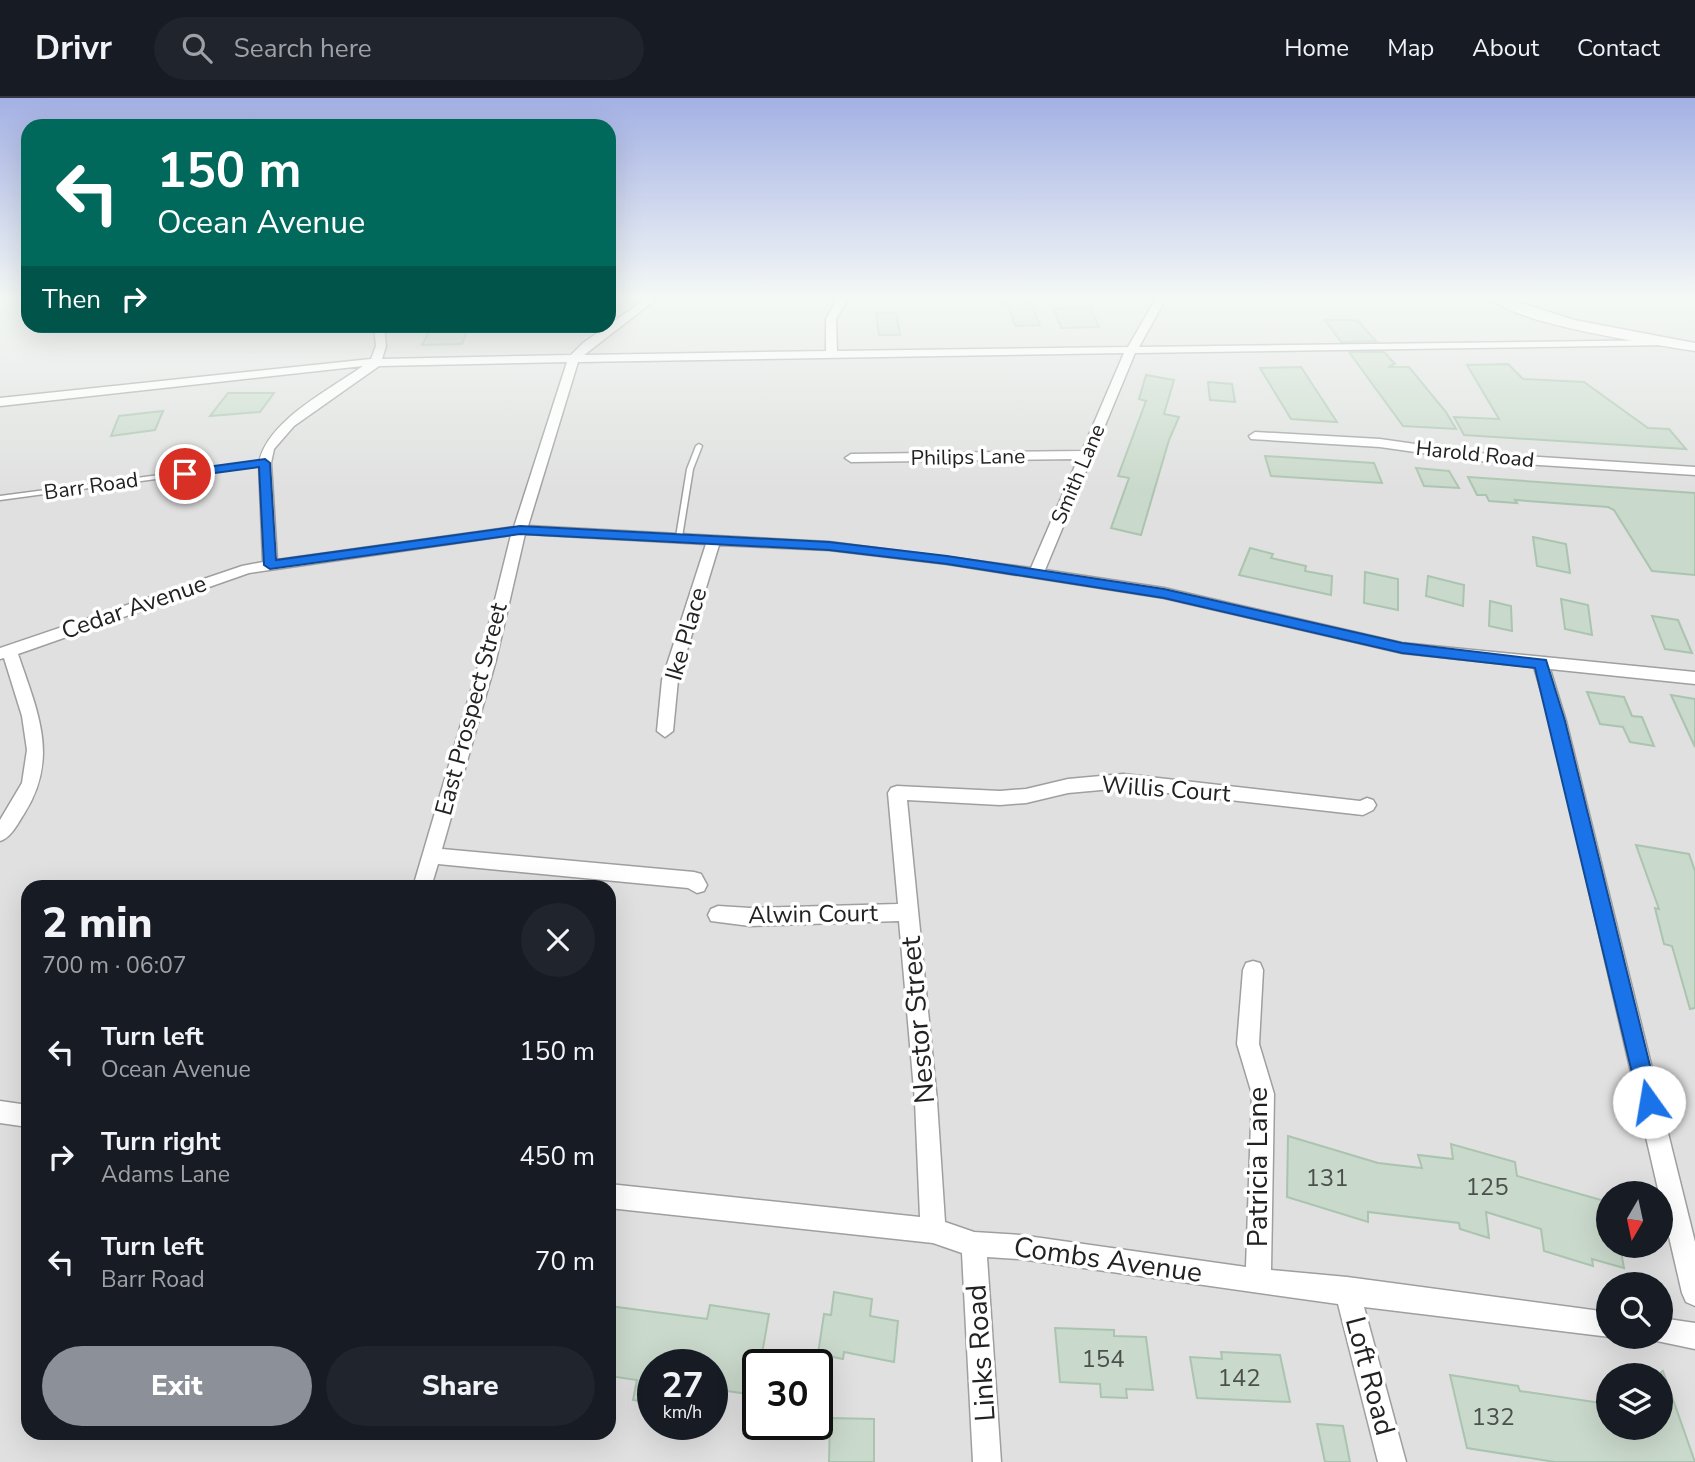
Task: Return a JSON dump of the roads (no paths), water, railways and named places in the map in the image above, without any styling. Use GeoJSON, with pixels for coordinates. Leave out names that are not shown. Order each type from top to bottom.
{"type":"FeatureCollection","features":[{"type":"Feature","properties":{"kind":"street"},"geometry":{"type":"LineString","coordinates":[[0,402],[352,364]]}},
{"type":"Feature","properties":{"kind":"street"},"geometry":{"type":"LineString","coordinates":[[270,565],[265,463],[268,449],[290,423],[374,364]]}},
{"type":"Feature","properties":{"kind":"street","name":"East Prospect Street"},"geometry":{"type":"LineString","coordinates":[[424,880],[488,660],[510,562],[572,364]]}},
{"type":"Feature","properties":{"kind":"street","name":"Smith Lane"},"geometry":{"type":"LineString","coordinates":[[1036,574],[1125,364]]}},
{"type":"Feature","properties":{"kind":"street","name":"Harold Road"},"geometry":{"type":"LineString","coordinates":[[1255,436],[1380,443],[1478,457],[1695,471]]}},
{"type":"Feature","properties":{"kind":"street","name":"Philips Lane"},"geometry":{"type":"LineString","coordinates":[[851,458],[1086,455]]}},
{"type":"Feature","properties":{"kind":"street","name":"Cedar Avenue"},"geometry":{"type":"LineString","coordinates":[[5,652],[229,575],[270,565],[520,530],[829,546],[1164,593],[1402,648],[1695,678]]}},
{"type":"Feature","properties":{"kind":"street","name":"Ike Place"},"geometry":{"type":"LineString","coordinates":[[665,731],[670,680],[714,539]]}},
{"type":"Feature","properties":{"kind":"street"},"geometry":{"type":"LineString","coordinates":[[0,834],[19,807],[31,782],[36,759],[35,739],[5,652]]}},
{"type":"Feature","properties":{"kind":"street"},"geometry":{"type":"LineString","coordinates":[[1541,664],[1564,748],[1695,1293]]}},
{"type":"Feature","properties":{"kind":"street","name":"Willis Court"},"geometry":{"type":"LineString","coordinates":[[899,810],[897,793],[1000,798],[1026,796],[1068,786],[1123,781],[1363,808],[1367,805]]}},
{"type":"Feature","properties":{"kind":"street","name":"Nestor Street"},"geometry":{"type":"LineString","coordinates":[[899,810],[926,1101],[933,1231]]}},
{"type":"Feature","properties":{"kind":"street"},"geometry":{"type":"LineString","coordinates":[[430,856],[694,880],[697,885]]}},
{"type":"Feature","properties":{"kind":"street","name":"Alwin Court"},"geometry":{"type":"LineString","coordinates":[[718,915],[750,917],[907,912]]}},
{"type":"Feature","properties":{"kind":"street","name":"Patricia Lane"},"geometry":{"type":"LineString","coordinates":[[1253,970],[1248,1045],[1263,1094],[1258,1281]]}},
{"type":"Feature","properties":{"kind":"street"},"geometry":{"type":"LineString","coordinates":[[0,1112],[21,1115]]}},
{"type":"Feature","properties":{"kind":"street","name":"Combs Avenue"},"geometry":{"type":"LineString","coordinates":[[616,1197],[933,1231],[974,1244],[1020,1247],[1258,1281],[1347,1290],[1596,1323]]}},
{"type":"Feature","properties":{"kind":"street","name":"Links Road"},"geometry":{"type":"LineString","coordinates":[[974,1244],[987,1462]]}},
{"type":"Feature","properties":{"kind":"street","name":"Loft Road"},"geometry":{"type":"LineString","coordinates":[[1347,1290],[1392,1462]]}},
{"type":"Feature","properties":{"kind":"street"},"geometry":{"type":"LineString","coordinates":[[1673,1333],[1695,1336]]}},
{"type":"Feature","properties":{"kind":"lane"},"geometry":{"type":"LineString","coordinates":[[679,537],[690,469],[699,446]]}},
{"type":"Feature","properties":{"kind":"lane","name":"Barr Road"},"geometry":{"type":"LineString","coordinates":[[0,498],[265,463]]}}]}
